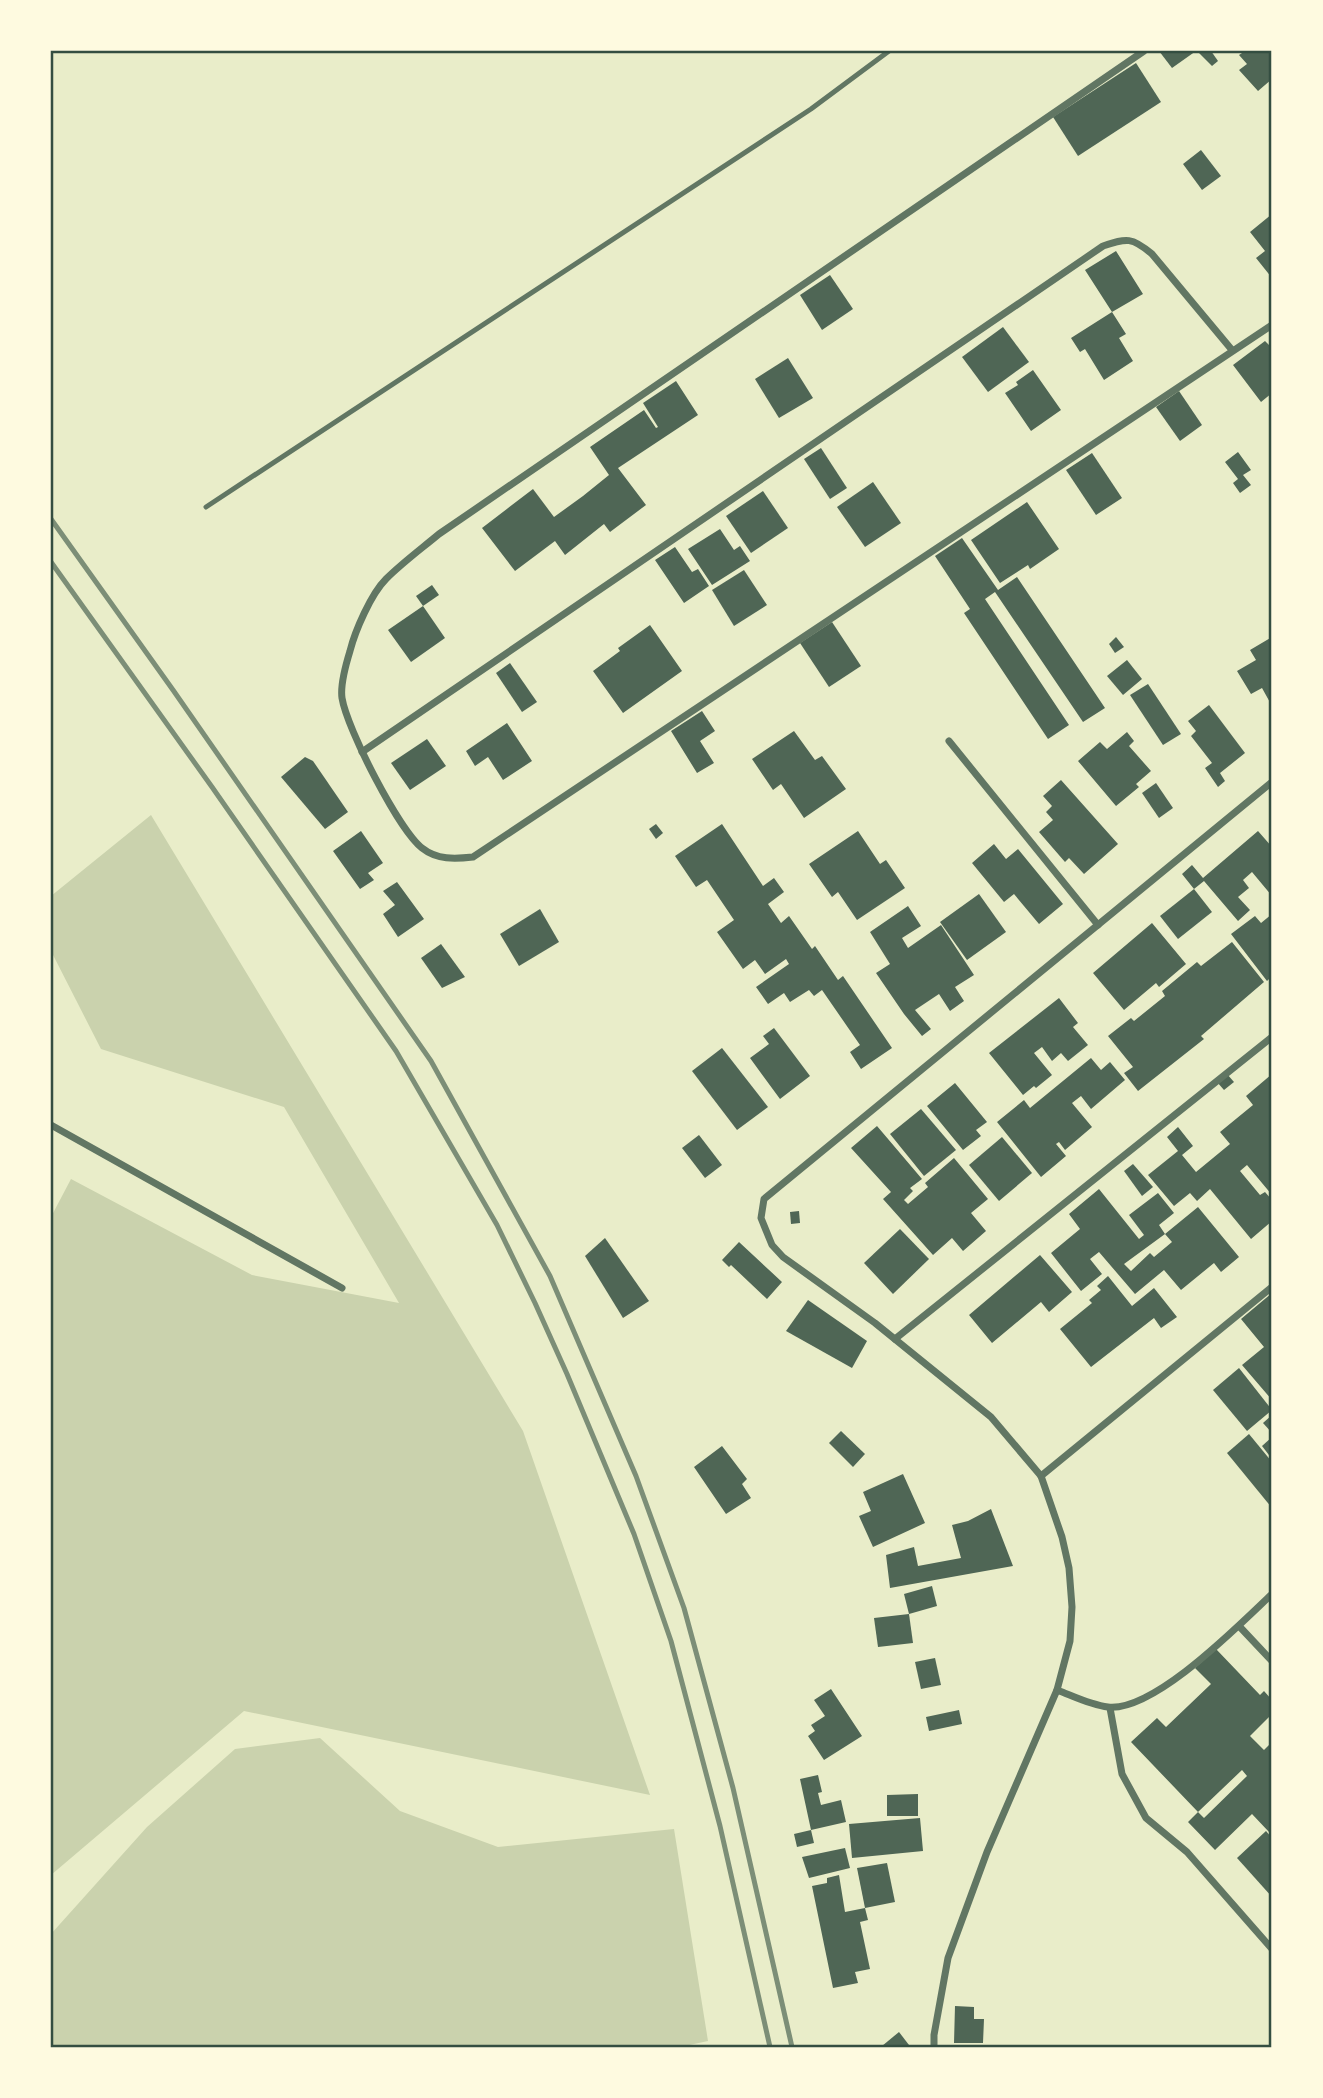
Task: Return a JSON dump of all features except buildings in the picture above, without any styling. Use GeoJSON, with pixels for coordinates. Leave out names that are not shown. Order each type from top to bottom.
{"type":"FeatureCollection","features":[{"type":"Feature","properties":{"kind":"street"},"geometry":{"type":"LineString","coordinates":[[1144,51],[439,534],[384,581],[350,650],[343,681],[342,698],[362,752],[407,834],[423,849],[439,858],[473,857],[1272,325]]}},
{"type":"Feature","properties":{"kind":"street"},"geometry":{"type":"LineString","coordinates":[[362,752],[1103,246],[1121,240],[1138,242],[1152,254],[1231,350]]}},
{"type":"Feature","properties":{"kind":"street"},"geometry":{"type":"LineString","coordinates":[[949,741],[1098,925]]}},
{"type":"Feature","properties":{"kind":"street"},"geometry":{"type":"LineString","coordinates":[[934,2047],[948,1958],[987,1852],[1057,1690],[1070,1641],[1072,1607],[1069,1568],[1062,1537],[1041,1476],[990,1417],[895,1339],[783,1257],[772,1245],[761,1218],[764,1199],[1272,782]]}},
{"type":"Feature","properties":{"kind":"street"},"geometry":{"type":"LineString","coordinates":[[895,1339],[1272,1037]]}},
{"type":"Feature","properties":{"kind":"street"},"geometry":{"type":"LineString","coordinates":[[51,1125],[342,1288]]}},
{"type":"Feature","properties":{"kind":"street"},"geometry":{"type":"LineString","coordinates":[[1041,1476],[1272,1287]]}},
{"type":"Feature","properties":{"kind":"street"},"geometry":{"type":"LineString","coordinates":[[1057,1690],[1110,1708],[1136,1702],[1162,1689],[1239,1626],[1272,1594]]}},
{"type":"Feature","properties":{"kind":"street"},"geometry":{"type":"LineString","coordinates":[[1239,1626],[1272,1661]]}},
{"type":"Feature","properties":{"kind":"street"},"geometry":{"type":"LineString","coordinates":[[1110,1708],[1122,1774],[1146,1818],[1187,1852],[1272,1949]]}},
{"type":"Feature","properties":{"kind":"lane"},"geometry":{"type":"LineString","coordinates":[[206,507],[811,109],[889,51]]}},
{"type":"Feature","properties":{"kind":"green space"},"geometry":{"type":"Polygon","coordinates":[[[151,815],[523,1431],[650,1795],[244,1711],[51,1875],[51,1217],[71,1179],[252,1275],[399,1303],[284,1107],[101,1049],[51,951],[51,896],[151,815]]]}},
{"type":"Feature","properties":{"kind":"green space"},"geometry":{"type":"Polygon","coordinates":[[[320,1738],[400,1811],[498,1847],[674,1829],[708,2041],[680,2047],[51,2047],[51,1934],[147,1827],[235,1749],[320,1738]]]}},
{"type":"Feature","properties":{"kind":"railway"},"geometry":{"type":"LineString","coordinates":[[51,519],[431,1061],[550,1276],[636,1476],[684,1608],[733,1788],[792,2047]]}},
{"type":"Feature","properties":{"kind":"railway"},"geometry":{"type":"LineString","coordinates":[[51,562],[396,1051],[497,1225],[535,1303],[634,1534],[671,1641],[720,1826],[770,2047]]}}]}
